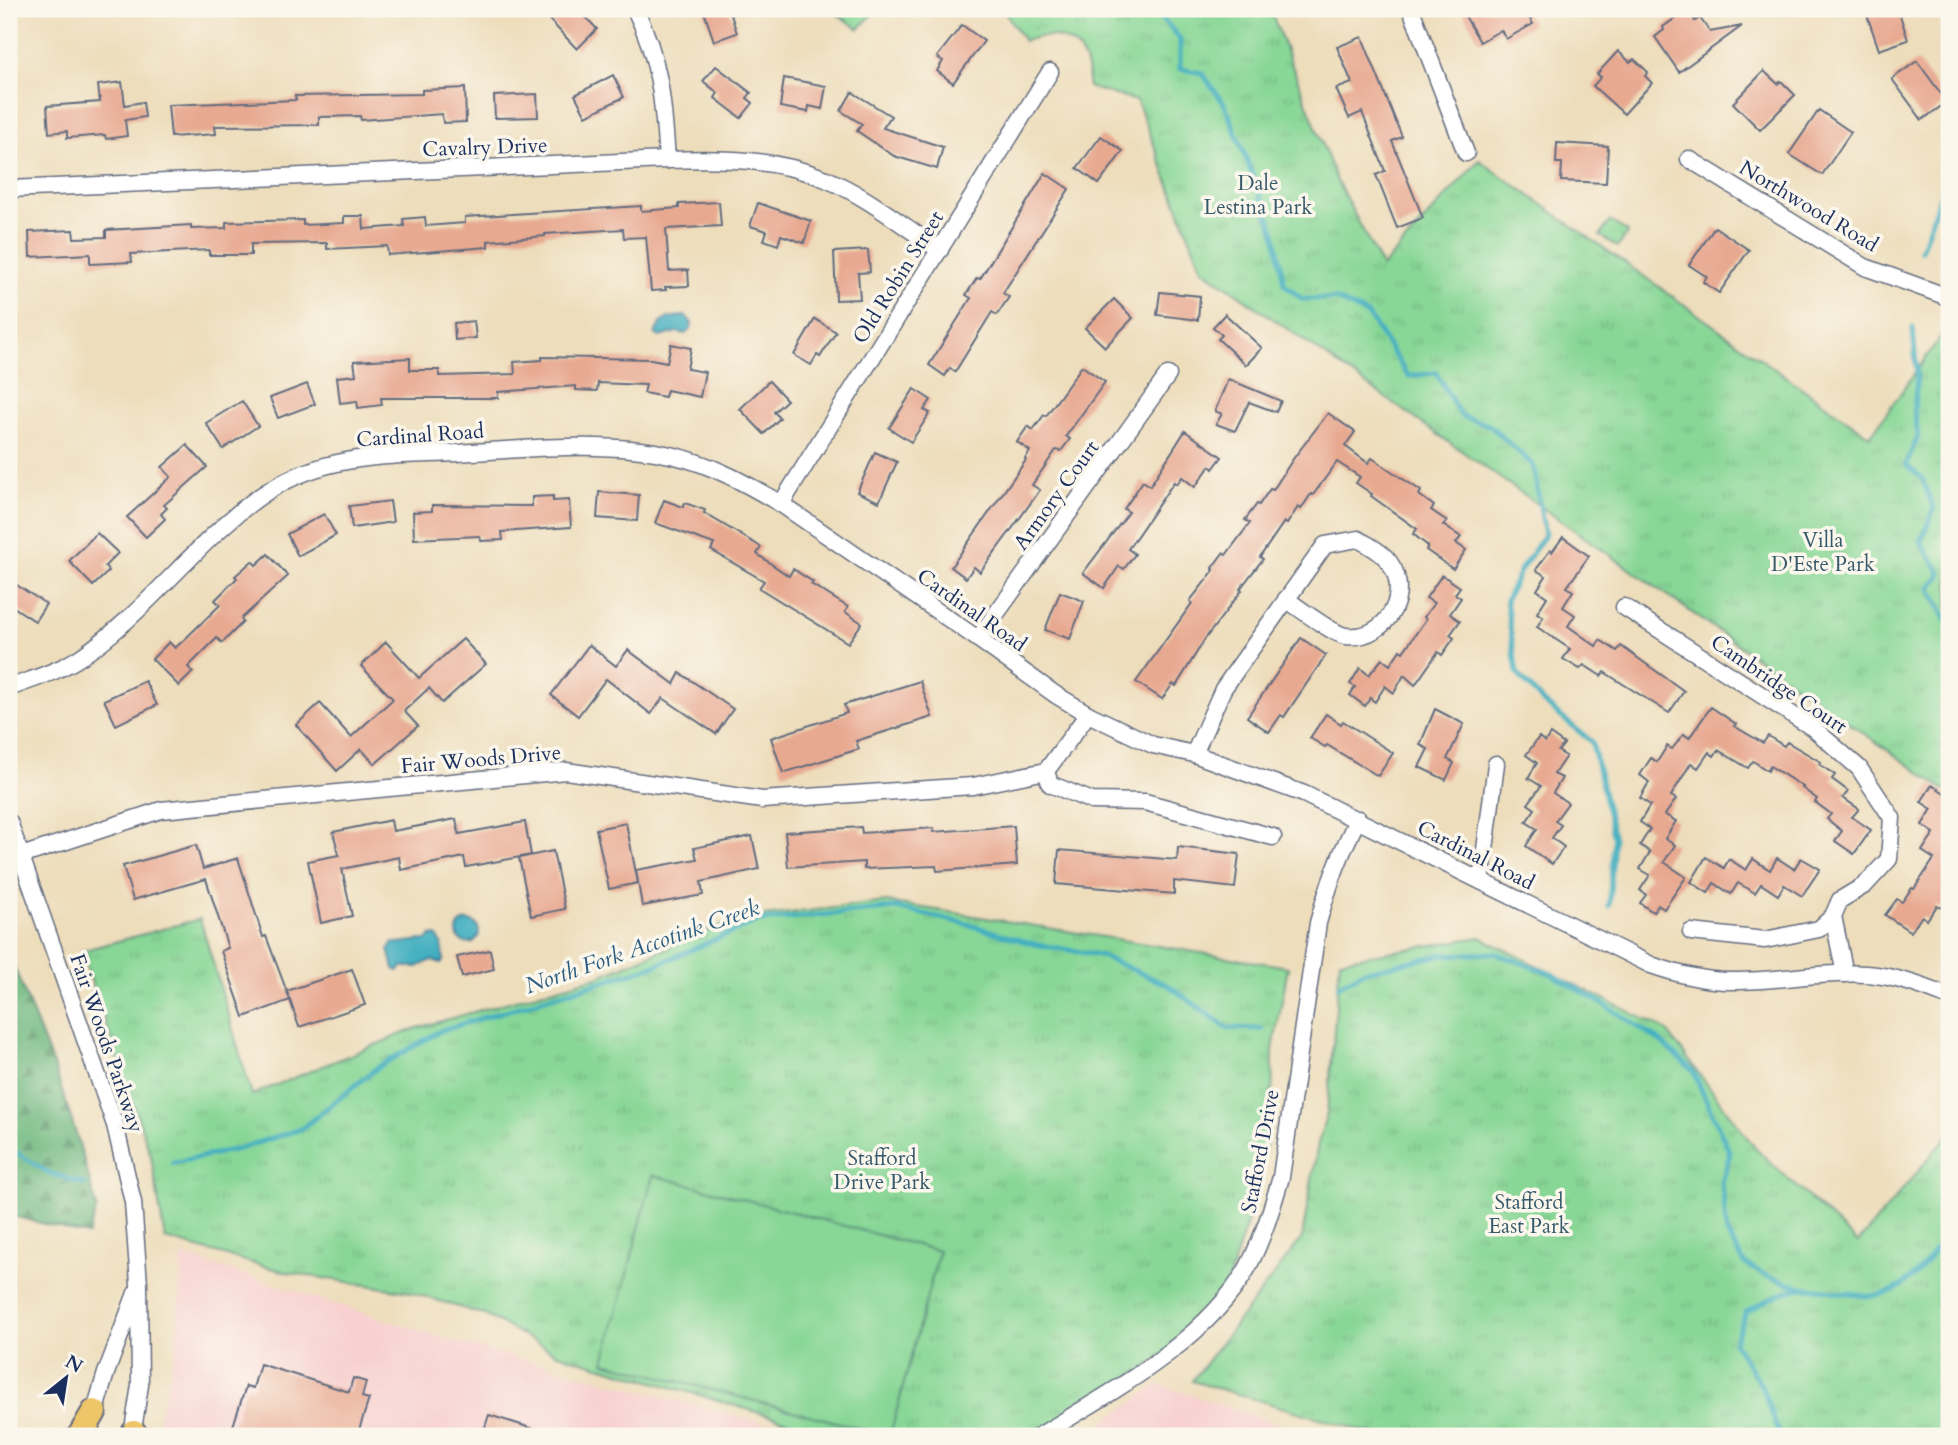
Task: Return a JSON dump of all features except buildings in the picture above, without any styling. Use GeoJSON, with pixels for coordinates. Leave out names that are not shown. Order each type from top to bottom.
{"type":"FeatureCollection","features":[{"type":"Feature","properties":{"kind":"main road"},"geometry":{"type":"LineString","coordinates":[[80,1436],[94,1412]]}},
{"type":"Feature","properties":{"kind":"street"},"geometry":{"type":"LineString","coordinates":[[635,9],[645,29],[663,92],[667,160]]}},
{"type":"Feature","properties":{"kind":"street"},"geometry":{"type":"LineString","coordinates":[[1411,9],[1466,153]]}},
{"type":"Feature","properties":{"kind":"street","name":"Old Robin Street"},"geometry":{"type":"LineString","coordinates":[[781,504],[1050,72]]}},
{"type":"Feature","properties":{"kind":"street","name":"Northwood Road"},"geometry":{"type":"LineString","coordinates":[[1689,159],[1865,267],[1945,296],[1949,294]]}},
{"type":"Feature","properties":{"kind":"street","name":"Cavalry Drive"},"geometry":{"type":"LineString","coordinates":[[9,189],[667,160],[747,160],[779,164],[807,172],[848,190],[940,250]]}},
{"type":"Feature","properties":{"kind":"street","name":"Armory Court"},"geometry":{"type":"LineString","coordinates":[[978,639],[1168,375]]}},
{"type":"Feature","properties":{"kind":"street","name":"Cardinal Road"},"geometry":{"type":"LineString","coordinates":[[9,688],[50,673],[90,650],[215,534],[258,498],[292,478],[336,463],[384,456],[593,447],[632,449],[674,456],[717,470],[751,486],[781,504],[1056,695],[1088,714],[1153,744],[1194,754],[1304,794],[1627,954],[1673,972],[1729,981],[1866,974],[1908,981],[1949,997]]}},
{"type":"Feature","properties":{"kind":"street"},"geometry":{"type":"LineString","coordinates":[[1194,754],[1223,689],[1286,599],[1325,545],[1358,539],[1386,558],[1399,584],[1395,609],[1384,623],[1367,634],[1345,636],[1286,599]]}},
{"type":"Feature","properties":{"kind":"street","name":"Cambridge Court"},"geometry":{"type":"LineString","coordinates":[[1624,607],[1813,727],[1860,769],[1892,818],[1889,859],[1866,885],[1840,900],[1833,916],[1819,929],[1765,940],[1691,932]]}},
{"type":"Feature","properties":{"kind":"street"},"geometry":{"type":"LineString","coordinates":[[1088,714],[1046,771],[1050,783],[1092,801],[1145,802],[1273,836]]}},
{"type":"Feature","properties":{"kind":"street"},"geometry":{"type":"LineString","coordinates":[[1481,881],[1496,764]]}},
{"type":"Feature","properties":{"kind":"street","name":"Fair Woods Drive"},"geometry":{"type":"LineString","coordinates":[[21,856],[161,810],[566,771],[762,800],[973,786],[1046,771]]}},
{"type":"Feature","properties":{"kind":"street","name":"Stafford Drive"},"geometry":{"type":"LineString","coordinates":[[1039,1436],[1170,1352],[1219,1308],[1247,1268],[1272,1211],[1280,1177],[1318,923],[1339,855],[1358,819]]}},
{"type":"Feature","properties":{"kind":"street","name":"Fair Woods Parkway"},"geometry":{"type":"LineString","coordinates":[[9,822],[115,1125],[133,1202],[139,1284],[140,1385],[133,1435]]}},
{"type":"Feature","properties":{"kind":"street"},"geometry":{"type":"LineString","coordinates":[[1833,916],[1845,974]]}},
{"type":"Feature","properties":{"kind":"street","name":"Fair Woods Parkway"},"geometry":{"type":"LineString","coordinates":[[89,1436],[106,1373],[139,1284]]}},
{"type":"Feature","properties":{"kind":"shaded area"},"geometry":{"type":"Polygon","coordinates":[[[182,1255],[449,1340],[813,1436],[154,1436],[176,1349],[182,1255]]]}},
{"type":"Feature","properties":{"kind":"shaded area"},"geometry":{"type":"Polygon","coordinates":[[[1158,1384],[1315,1436],[1085,1436],[1158,1384]]]}},
{"type":"Feature","properties":{"kind":"green space"},"geometry":{"type":"Polygon","coordinates":[[[829,9],[877,9],[859,29],[829,9]]]}},
{"type":"Feature","properties":{"kind":"green space","name":"Villa D'Este Park"},"geometry":{"type":"Polygon","coordinates":[[[1003,9],[1270,9],[1337,181],[1382,267],[1479,160],[1870,436],[1949,325],[1949,793],[1202,269],[1137,101],[1088,87],[1085,61],[1071,43],[1050,37],[1024,41],[1003,9]]]}},
{"type":"Feature","properties":{"kind":"green space"},"geometry":{"type":"Polygon","coordinates":[[[1610,221],[1628,232],[1618,247],[1600,236],[1610,221]]]}},
{"type":"Feature","properties":{"kind":"green space","name":"Stafford Drive Park"},"geometry":{"type":"Polygon","coordinates":[[[887,902],[1288,967],[1273,1050],[1272,1118],[1255,1199],[1219,1308],[1170,1352],[1037,1436],[839,1436],[558,1354],[485,1315],[410,1292],[286,1272],[165,1239],[151,1156],[81,951],[200,919],[252,1095],[414,1029],[600,976],[736,919],[887,902]]]}},
{"type":"Feature","properties":{"kind":"green space","name":"Stafford East Park"},"geometry":{"type":"Polygon","coordinates":[[[1480,937],[1666,1030],[1756,1149],[1858,1243],[1949,1134],[1949,1436],[1381,1436],[1192,1381],[1302,1238],[1318,1143],[1327,1113],[1340,960],[1480,937]]]}},
{"type":"Feature","properties":{"kind":"green space"},"geometry":{"type":"Polygon","coordinates":[[[9,954],[56,1072],[79,1143],[97,1208],[88,1235],[9,1215],[9,954]]]}},
{"type":"Feature","properties":{"kind":"green space"},"geometry":{"type":"Polygon","coordinates":[[[653,1175],[939,1251],[890,1436],[604,1362],[653,1175]]]}},
{"type":"Feature","properties":{"kind":"water"},"geometry":{"type":"Polygon","coordinates":[[[686,316],[692,323],[691,329],[685,334],[677,332],[660,337],[655,334],[660,324],[667,319],[686,316]]]}},
{"type":"Feature","properties":{"kind":"water"},"geometry":{"type":"Polygon","coordinates":[[[468,921],[476,924],[479,932],[476,940],[468,943],[460,940],[457,932],[460,924],[468,921]]]}},
{"type":"Feature","properties":{"kind":"water"},"geometry":{"type":"Polygon","coordinates":[[[436,935],[442,946],[444,960],[441,963],[432,960],[417,967],[403,967],[398,971],[394,969],[389,949],[392,943],[428,940],[436,935]]]}},
{"type":"Feature","properties":{"kind":"waterway"},"geometry":{"type":"LineString","coordinates":[[1161,9],[1161,17],[1180,39],[1180,69],[1202,73],[1225,105],[1275,233],[1284,284],[1302,299],[1335,299],[1368,315],[1408,376],[1436,373],[1461,416],[1489,425],[1533,465],[1545,535],[1521,569],[1506,600],[1517,673],[1543,702],[1592,742],[1614,839],[1609,906]]}},
{"type":"Feature","properties":{"kind":"waterway"},"geometry":{"type":"LineString","coordinates":[[1944,127],[1949,156]]}},
{"type":"Feature","properties":{"kind":"waterway"},"geometry":{"type":"LineString","coordinates":[[1921,251],[1944,184],[1949,156]]}},
{"type":"Feature","properties":{"kind":"waterway"},"geometry":{"type":"LineString","coordinates":[[1913,328],[1917,377],[1914,409],[1918,436],[1906,465],[1922,478],[1934,509],[1921,542],[1941,574],[1930,588],[1949,624]]}},
{"type":"Feature","properties":{"kind":"waterway","name":"North Fork Accotink Creek"},"geometry":{"type":"LineString","coordinates":[[173,1163],[238,1149],[301,1129],[378,1067],[442,1030],[651,967],[759,921],[896,908],[963,923],[1034,944],[1099,955],[1168,985],[1227,1028],[1262,1029]]}},
{"type":"Feature","properties":{"kind":"waterway","name":"North Fork Accotink Creek"},"geometry":{"type":"LineString","coordinates":[[1338,986],[1365,971],[1441,955],[1495,953],[1552,974],[1603,1004],[1657,1039],[1693,1071],[1730,1153],[1722,1183],[1727,1234],[1745,1264],[1769,1277],[1805,1288]]}},
{"type":"Feature","properties":{"kind":"waterway","name":"North Fork Accotink Creek"},"geometry":{"type":"LineString","coordinates":[[9,1148],[49,1173],[84,1184]]}},
{"type":"Feature","properties":{"kind":"waterway"},"geometry":{"type":"LineString","coordinates":[[1780,1436],[1762,1387],[1734,1343],[1746,1312],[1798,1289],[1814,1288],[1866,1296],[1894,1290],[1917,1273],[1949,1226]]}},
{"type":"Feature","properties":{"kind":"park label","name":"Dale Lestina Park"},"geometry":{"type":"Point","coordinates":[1258,195]}}]}
